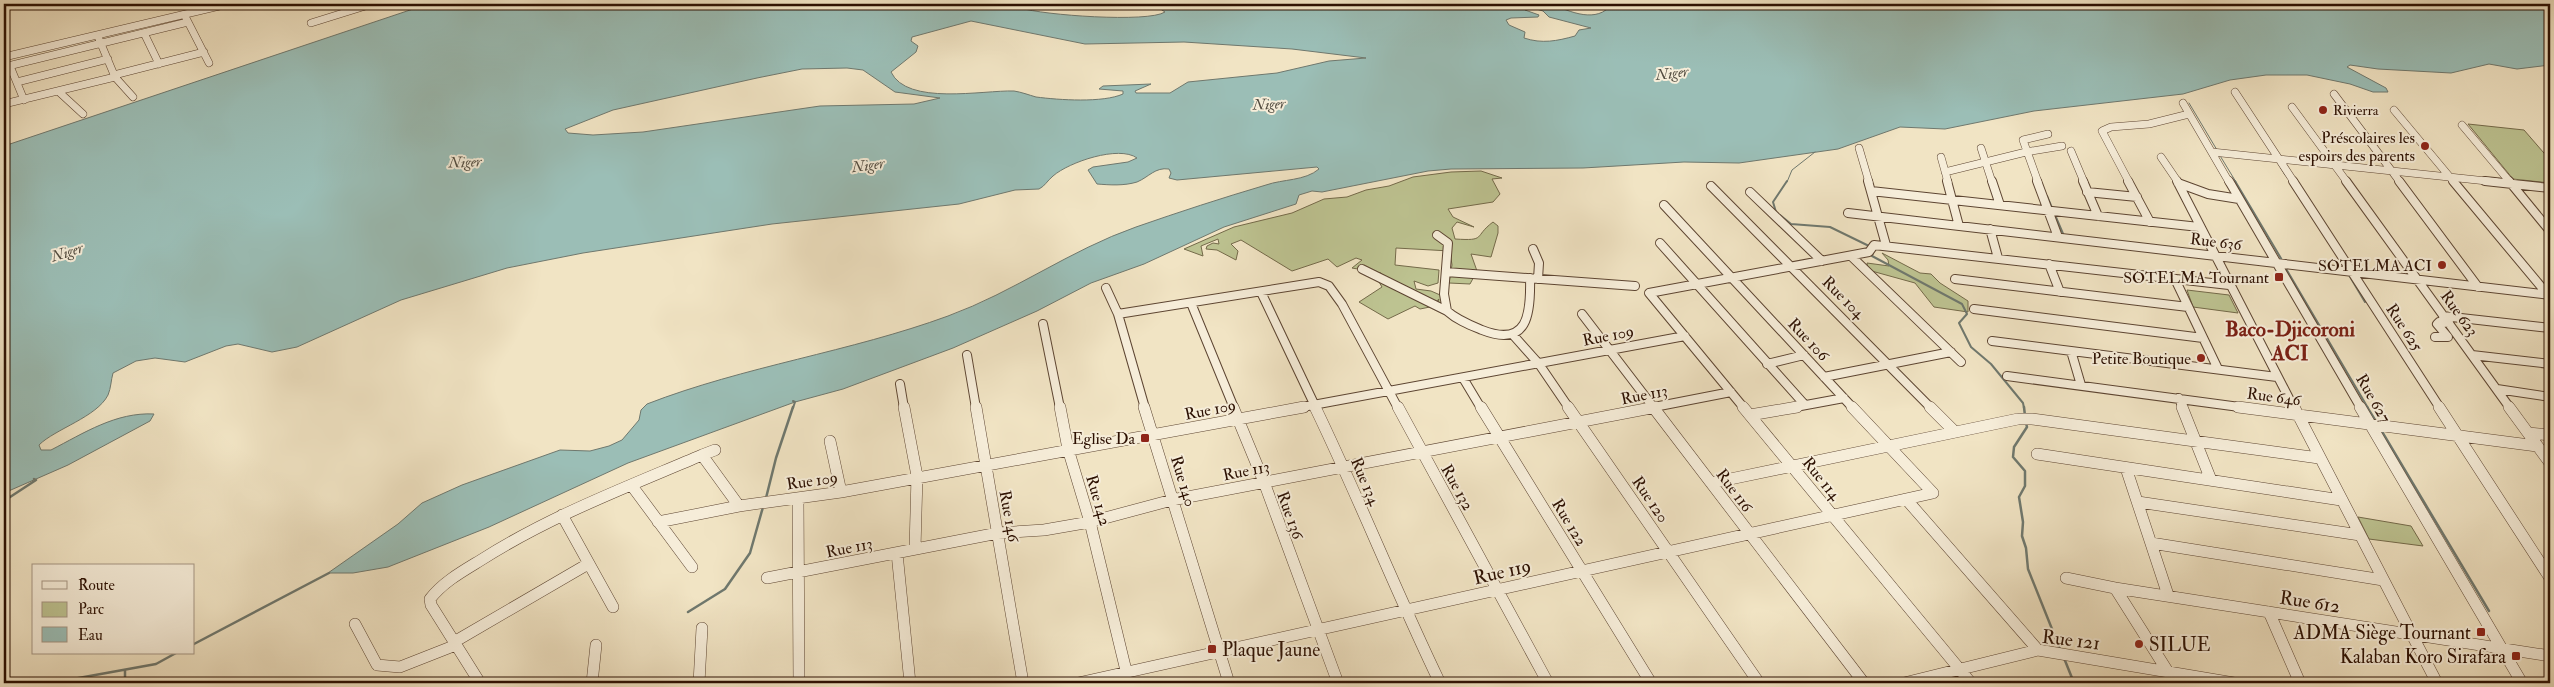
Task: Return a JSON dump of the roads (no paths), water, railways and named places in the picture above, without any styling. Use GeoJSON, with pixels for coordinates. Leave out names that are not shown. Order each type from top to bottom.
{"type":"FeatureCollection","features":[{"type":"Feature","properties":{"kind":"street"},"geometry":{"type":"LineString","coordinates":[[4,56],[228,4]]}},
{"type":"Feature","properties":{"kind":"street"},"geometry":{"type":"LineString","coordinates":[[311,22],[360,5],[372,4]]}},
{"type":"Feature","properties":{"kind":"street"},"geometry":{"type":"LineString","coordinates":[[184,14],[209,63]]}},
{"type":"Feature","properties":{"kind":"street"},"geometry":{"type":"LineString","coordinates":[[24,100],[17,82],[7,66],[188,22]]}},
{"type":"Feature","properties":{"kind":"street"},"geometry":{"type":"LineString","coordinates":[[144,33],[159,64]]}},
{"type":"Feature","properties":{"kind":"street"},"geometry":{"type":"LineString","coordinates":[[97,34],[115,76],[133,97]]}},
{"type":"Feature","properties":{"kind":"street"},"geometry":{"type":"LineString","coordinates":[[4,104],[204,52]]}},
{"type":"Feature","properties":{"kind":"street"},"geometry":{"type":"LineString","coordinates":[[17,82],[108,60]]}},
{"type":"Feature","properties":{"kind":"street"},"geometry":{"type":"LineString","coordinates":[[58,91],[83,114]]}},
{"type":"Feature","properties":{"kind":"street","name":"Rue 625"},"geometry":{"type":"LineString","coordinates":[[2235,92],[2550,578]]}},
{"type":"Feature","properties":{"kind":"street"},"geometry":{"type":"LineString","coordinates":[[2334,94],[2478,286]]}},
{"type":"Feature","properties":{"kind":"street","name":"Rue 627"},"geometry":{"type":"LineString","coordinates":[[2183,103],[2522,683]]}},
{"type":"Feature","properties":{"kind":"street","name":"Rue 623"},"geometry":{"type":"LineString","coordinates":[[2292,107],[2550,463]]}},
{"type":"Feature","properties":{"kind":"street"},"geometry":{"type":"LineString","coordinates":[[2394,110],[2549,295]]}},
{"type":"Feature","properties":{"kind":"street"},"geometry":{"type":"LineString","coordinates":[[2150,222],[2102,131],[2111,127],[2149,124],[2189,114]]}},
{"type":"Feature","properties":{"kind":"street"},"geometry":{"type":"LineString","coordinates":[[2462,125],[2550,231]]}},
{"type":"Feature","properties":{"kind":"street"},"geometry":{"type":"LineString","coordinates":[[2048,134],[2023,140],[2058,237]]}},
{"type":"Feature","properties":{"kind":"street"},"geometry":{"type":"LineString","coordinates":[[1945,172],[2026,152],[2062,146]]}},
{"type":"Feature","properties":{"kind":"street"},"geometry":{"type":"LineString","coordinates":[[1858,148],[1886,245]]}},
{"type":"Feature","properties":{"kind":"street"},"geometry":{"type":"LineString","coordinates":[[1981,148],[2000,205]]}},
{"type":"Feature","properties":{"kind":"street"},"geometry":{"type":"LineString","coordinates":[[2071,151],[2098,216]]}},
{"type":"Feature","properties":{"kind":"street"},"geometry":{"type":"LineString","coordinates":[[2212,152],[2550,188]]}},
{"type":"Feature","properties":{"kind":"street"},"geometry":{"type":"LineString","coordinates":[[1941,157],[1959,226]]}},
{"type":"Feature","properties":{"kind":"street"},"geometry":{"type":"LineString","coordinates":[[2161,157],[2178,184],[2198,227],[2437,683]]}},
{"type":"Feature","properties":{"kind":"street"},"geometry":{"type":"LineString","coordinates":[[2178,184],[2216,196],[2239,199]]}},
{"type":"Feature","properties":{"kind":"street","name":"Rue 104"},"geometry":{"type":"LineString","coordinates":[[1711,186],[1793,266],[1955,432]]}},
{"type":"Feature","properties":{"kind":"street"},"geometry":{"type":"LineString","coordinates":[[1870,191],[2198,227]]}},
{"type":"Feature","properties":{"kind":"street"},"geometry":{"type":"LineString","coordinates":[[1750,192],[1822,261]]}},
{"type":"Feature","properties":{"kind":"street"},"geometry":{"type":"LineString","coordinates":[[2087,192],[2137,197]]}},
{"type":"Feature","properties":{"kind":"street","name":"Rue 106"},"geometry":{"type":"LineString","coordinates":[[1664,205],[1933,494]]}},
{"type":"Feature","properties":{"kind":"street","name":"Rue 636"},"geometry":{"type":"LineString","coordinates":[[1848,213],[2549,295]]}},
{"type":"Feature","properties":{"kind":"street"},"geometry":{"type":"LineString","coordinates":[[1990,229],[1998,258]]}},
{"type":"Feature","properties":{"kind":"street"},"geometry":{"type":"LineString","coordinates":[[1437,235],[1448,243],[1444,294],[1447,311]]}},
{"type":"Feature","properties":{"kind":"street"},"geometry":{"type":"LineString","coordinates":[[1660,243],[1805,405]]}},
{"type":"Feature","properties":{"kind":"street"},"geometry":{"type":"LineString","coordinates":[[1696,284],[1869,252],[1874,244],[2229,285]]}},
{"type":"Feature","properties":{"kind":"street"},"geometry":{"type":"LineString","coordinates":[[1362,269],[1487,333],[1503,338],[1514,336],[1522,327],[1531,308],[1534,278],[1539,263],[1533,249]]}},
{"type":"Feature","properties":{"kind":"street"},"geometry":{"type":"LineString","coordinates":[[1850,256],[1961,362]]}},
{"type":"Feature","properties":{"kind":"street"},"geometry":{"type":"LineString","coordinates":[[2050,264],[2060,292]]}},
{"type":"Feature","properties":{"kind":"street"},"geometry":{"type":"LineString","coordinates":[[1446,272],[1635,286]]}},
{"type":"Feature","properties":{"kind":"street"},"geometry":{"type":"LineString","coordinates":[[1955,279],[2188,307]]}},
{"type":"Feature","properties":{"kind":"street"},"geometry":{"type":"LineString","coordinates":[[2174,279],[2218,369]]}},
{"type":"Feature","properties":{"kind":"street","name":"Rue 132"},"geometry":{"type":"LineString","coordinates":[[1118,314],[1319,282],[1329,286],[1342,304],[1548,683]]}},
{"type":"Feature","properties":{"kind":"street","name":"Rue 114"},"geometry":{"type":"LineString","coordinates":[[1696,284],[1649,293],[1970,683]]}},
{"type":"Feature","properties":{"kind":"street","name":"Rue 140"},"geometry":{"type":"LineString","coordinates":[[1106,288],[1118,314],[1172,500],[1229,683]]}},
{"type":"Feature","properties":{"kind":"street","name":"Rue 134"},"geometry":{"type":"LineString","coordinates":[[1261,292],[1344,467],[1405,611],[1440,683]]}},
{"type":"Feature","properties":{"kind":"street","name":"Rue 136"},"geometry":{"type":"LineString","coordinates":[[1191,302],[1264,482],[1338,683]]}},
{"type":"Feature","properties":{"kind":"street"},"geometry":{"type":"LineString","coordinates":[[1974,309],[2203,338]]}},
{"type":"Feature","properties":{"kind":"street","name":"Rue 116"},"geometry":{"type":"LineString","coordinates":[[1582,314],[1864,683]]}},
{"type":"Feature","properties":{"kind":"street"},"geometry":{"type":"LineString","coordinates":[[2435,337],[2448,337],[2437,324],[2446,319],[2550,328]]}},
{"type":"Feature","properties":{"kind":"street","name":"Rue 142"},"geometry":{"type":"LineString","coordinates":[[1043,324],[1068,449],[1090,522],[1128,678]]}},
{"type":"Feature","properties":{"kind":"street","name":"Rue 120"},"geometry":{"type":"LineString","coordinates":[[1514,336],[1540,364],[1759,683]]}},
{"type":"Feature","properties":{"kind":"street","name":"Rue 109"},"geometry":{"type":"LineString","coordinates":[[739,506],[841,492],[917,476],[1153,435],[1685,336]]}},
{"type":"Feature","properties":{"kind":"street"},"geometry":{"type":"LineString","coordinates":[[1992,341],[2277,377]]}},
{"type":"Feature","properties":{"kind":"street"},"geometry":{"type":"LineString","coordinates":[[2071,351],[2081,386]]}},
{"type":"Feature","properties":{"kind":"street"},"geometry":{"type":"LineString","coordinates":[[1824,377],[1951,352]]}},
{"type":"Feature","properties":{"kind":"street"},"geometry":{"type":"LineString","coordinates":[[2472,354],[2550,364]]}},
{"type":"Feature","properties":{"kind":"street","name":"Rue 146"},"geometry":{"type":"LineString","coordinates":[[967,355],[1023,683]]}},
{"type":"Feature","properties":{"kind":"street"},"geometry":{"type":"LineString","coordinates":[[1767,364],[1804,355]]}},
{"type":"Feature","properties":{"kind":"street","name":"Rue 646"},"geometry":{"type":"LineString","coordinates":[[2007,376],[2538,446]]}},
{"type":"Feature","properties":{"kind":"street","name":"Rue 122"},"geometry":{"type":"LineString","coordinates":[[1463,378],[1501,436],[1651,683]]}},
{"type":"Feature","properties":{"kind":"street"},"geometry":{"type":"LineString","coordinates":[[900,384],[917,476],[915,549]]}},
{"type":"Feature","properties":{"kind":"street"},"geometry":{"type":"LineString","coordinates":[[2497,389],[2550,396]]}},
{"type":"Feature","properties":{"kind":"street","name":"Rue 113"},"geometry":{"type":"LineString","coordinates":[[767,578],[998,534],[1044,530],[1090,522],[1172,500],[1731,392]]}},
{"type":"Feature","properties":{"kind":"street"},"geometry":{"type":"LineString","coordinates":[[1750,415],[1844,398]]}},
{"type":"Feature","properties":{"kind":"street"},"geometry":{"type":"LineString","coordinates":[[2179,398],[2212,480]]}},
{"type":"Feature","properties":{"kind":"street"},"geometry":{"type":"LineString","coordinates":[[1712,483],[2018,419],[2032,419],[2319,458]]}},
{"type":"Feature","properties":{"kind":"street"},"geometry":{"type":"LineString","coordinates":[[2528,432],[2550,436]]}},
{"type":"Feature","properties":{"kind":"street"},"geometry":{"type":"LineString","coordinates":[[830,441],[841,492]]}},
{"type":"Feature","properties":{"kind":"street"},"geometry":{"type":"LineString","coordinates":[[480,683],[431,605],[430,599],[435,592],[494,550],[562,515],[715,450]]}},
{"type":"Feature","properties":{"kind":"street"},"geometry":{"type":"LineString","coordinates":[[2037,454],[2341,500]]}},
{"type":"Feature","properties":{"kind":"street"},"geometry":{"type":"LineString","coordinates":[[658,522],[739,506],[702,455]]}},
{"type":"Feature","properties":{"kind":"street"},"geometry":{"type":"LineString","coordinates":[[2126,468],[2168,596]]}},
{"type":"Feature","properties":{"kind":"street"},"geometry":{"type":"LineString","coordinates":[[632,486],[692,567]]}},
{"type":"Feature","properties":{"kind":"street","name":"Rue 119"},"geometry":{"type":"LineString","coordinates":[[1078,683],[1128,678],[1219,652],[1933,494]]}},
{"type":"Feature","properties":{"kind":"street"},"geometry":{"type":"LineString","coordinates":[[794,498],[799,572],[799,683]]}},
{"type":"Feature","properties":{"kind":"street"},"geometry":{"type":"LineString","coordinates":[[1906,499],[2038,650]]}},
{"type":"Feature","properties":{"kind":"street"},"geometry":{"type":"LineString","coordinates":[[2138,502],[2360,535]]}},
{"type":"Feature","properties":{"kind":"street"},"geometry":{"type":"LineString","coordinates":[[562,515],[613,607]]}},
{"type":"Feature","properties":{"kind":"street"},"geometry":{"type":"LineString","coordinates":[[2151,543],[2383,580]]}},
{"type":"Feature","properties":{"kind":"street"},"geometry":{"type":"LineString","coordinates":[[897,553],[910,683]]}},
{"type":"Feature","properties":{"kind":"street"},"geometry":{"type":"LineString","coordinates":[[355,624],[377,665],[400,667],[455,644],[588,564]]}},
{"type":"Feature","properties":{"kind":"street","name":"Rue 612"},"geometry":{"type":"LineString","coordinates":[[2066,578],[2115,588],[2550,656]]}},
{"type":"Feature","properties":{"kind":"street"},"geometry":{"type":"LineString","coordinates":[[2115,588],[2156,656],[2172,678]]}},
{"type":"Feature","properties":{"kind":"street"},"geometry":{"type":"LineString","coordinates":[[2270,612],[2300,683]]}},
{"type":"Feature","properties":{"kind":"street"},"geometry":{"type":"LineString","coordinates":[[699,683],[702,628]]}},
{"type":"Feature","properties":{"kind":"street"},"geometry":{"type":"LineString","coordinates":[[592,683],[596,645]]}},
{"type":"Feature","properties":{"kind":"street","name":"Rue 121"},"geometry":{"type":"LineString","coordinates":[[1904,683],[2038,650],[2172,678],[2234,683]]}},
{"type":"Feature","properties":{"kind":"water","name":"Niger"},"geometry":{"type":"Polygon","coordinates":[[[428,4],[1028,4],[1021,8],[1033,11],[1094,17],[1138,17],[1165,12],[1159,8],[1115,4],[1552,4],[1575,13],[1591,15],[1599,14],[1612,4],[2550,4],[2550,65],[2517,69],[2489,64],[2451,73],[2378,69],[2350,65],[2347,67],[2386,88],[2388,92],[2373,92],[2350,84],[2307,75],[2266,75],[2230,80],[2183,94],[2034,111],[1945,129],[1900,127],[1838,149],[1739,163],[1684,162],[1583,168],[1451,169],[1428,171],[1322,192],[1312,191],[1299,195],[1296,204],[1224,227],[1144,264],[1091,283],[1037,311],[953,348],[843,389],[795,402],[628,463],[489,527],[388,567],[353,573],[328,573],[398,524],[422,503],[462,485],[560,450],[590,451],[609,446],[622,440],[639,420],[641,410],[647,404],[722,379],[911,329],[948,316],[996,295],[1112,236],[1233,195],[1273,183],[1307,176],[1319,169],[1317,167],[1177,180],[1169,178],[1171,173],[1169,169],[1160,169],[1137,182],[1117,185],[1097,184],[1088,170],[1093,167],[1128,162],[1137,158],[1129,154],[1107,154],[1070,165],[1053,176],[1039,189],[1015,190],[959,204],[772,224],[583,253],[507,268],[401,300],[297,347],[272,352],[238,344],[226,346],[185,362],[155,358],[136,361],[113,373],[108,395],[95,410],[39,445],[41,450],[51,450],[101,425],[127,416],[154,414],[150,421],[68,465],[4,493],[4,146],[428,4]],[[1533,8],[1525,10],[1539,15],[1538,17],[1511,18],[1506,20],[1509,25],[1525,32],[1524,38],[1537,41],[1556,40],[1575,36],[1579,30],[1591,28],[1549,17],[1543,11],[1533,8]],[[971,21],[912,37],[911,41],[918,46],[916,52],[891,72],[900,83],[913,89],[929,93],[947,94],[1014,91],[1036,97],[1068,100],[1104,99],[1123,94],[1123,91],[1099,89],[1103,86],[1151,84],[1135,91],[1136,93],[1170,93],[1188,82],[1277,73],[1329,61],[1366,58],[1292,49],[1184,42],[1085,44],[971,21]],[[847,68],[802,69],[613,110],[565,129],[568,133],[593,135],[643,132],[820,106],[914,104],[940,98],[895,92],[863,70],[847,68]]]}},
{"type":"Feature","properties":{"kind":"waterway"},"geometry":{"type":"LineString","coordinates":[[2189,103],[2217,150]]}},
{"type":"Feature","properties":{"kind":"waterway"},"geometry":{"type":"LineString","coordinates":[[1787,182],[1792,170],[1815,152]]}},
{"type":"Feature","properties":{"kind":"waterway"},"geometry":{"type":"LineString","coordinates":[[2219,154],[2236,182]]}},
{"type":"Feature","properties":{"kind":"waterway"},"geometry":{"type":"LineString","coordinates":[[2279,165],[2285,175]]}},
{"type":"Feature","properties":{"kind":"waterway"},"geometry":{"type":"LineString","coordinates":[[1776,212],[1773,202],[1787,181]]}},
{"type":"Feature","properties":{"kind":"waterway"},"geometry":{"type":"LineString","coordinates":[[2235,181],[2282,260]]}},
{"type":"Feature","properties":{"kind":"waterway"},"geometry":{"type":"LineString","coordinates":[[2047,196],[2052,208]]}},
{"type":"Feature","properties":{"kind":"waterway"},"geometry":{"type":"LineString","coordinates":[[1780,215],[1791,224],[1830,227],[1869,246]]}},
{"type":"Feature","properties":{"kind":"waterway"},"geometry":{"type":"LineString","coordinates":[[2055,215],[2064,236]]}},
{"type":"Feature","properties":{"kind":"waterway"},"geometry":{"type":"LineString","coordinates":[[1874,249],[1872,256],[1962,304],[1967,314],[1959,323],[1971,347],[1991,364],[2023,403],[2024,408]]}},
{"type":"Feature","properties":{"kind":"waterway"},"geometry":{"type":"LineString","coordinates":[[2285,267],[2368,408]]}},
{"type":"Feature","properties":{"kind":"waterway"},"geometry":{"type":"LineString","coordinates":[[2349,275],[2365,302]]}},
{"type":"Feature","properties":{"kind":"waterway"},"geometry":{"type":"LineString","coordinates":[[793,401],[795,402],[793,408]]}},
{"type":"Feature","properties":{"kind":"waterway"},"geometry":{"type":"LineString","coordinates":[[766,498],[776,458],[793,407]]}},
{"type":"Feature","properties":{"kind":"waterway"},"geometry":{"type":"LineString","coordinates":[[2024,407],[2025,416]]}},
{"type":"Feature","properties":{"kind":"waterway"},"geometry":{"type":"LineString","coordinates":[[2367,407],[2375,420]]}},
{"type":"Feature","properties":{"kind":"waterway"},"geometry":{"type":"LineString","coordinates":[[2026,423],[2027,427],[2014,447],[2013,457],[2025,471],[2025,486],[2019,497],[2023,522],[2022,536],[2026,548],[2028,569],[2060,649]]}},
{"type":"Feature","properties":{"kind":"waterway"},"geometry":{"type":"LineString","coordinates":[[2381,430],[2489,611]]}},
{"type":"Feature","properties":{"kind":"waterway"},"geometry":{"type":"LineString","coordinates":[[4,501],[36,480],[34,479]]}},
{"type":"Feature","properties":{"kind":"waterway"},"geometry":{"type":"LineString","coordinates":[[688,612],[725,589],[750,553],[763,507]]}},
{"type":"Feature","properties":{"kind":"waterway"},"geometry":{"type":"LineString","coordinates":[[195,643],[329,573]]}},
{"type":"Feature","properties":{"kind":"waterway"},"geometry":{"type":"LineString","coordinates":[[51,683],[156,664],[174,654]]}},
{"type":"Feature","properties":{"kind":"waterway"},"geometry":{"type":"LineString","coordinates":[[2064,658],[2074,683]]}},
{"type":"Feature","properties":{"kind":"waterway"},"geometry":{"type":"LineString","coordinates":[[125,671],[125,683]]}},
{"type":"Feature","properties":{"kind":"place","name":"Rivierra"},"geometry":{"type":"Point","coordinates":[2323,110]}},
{"type":"Feature","properties":{"kind":"place","name":"Préscolaires les espoirs des parents"},"geometry":{"type":"Point","coordinates":[2425,146]}},
{"type":"Feature","properties":{"kind":"place","name":"SOTELMA ACI"},"geometry":{"type":"Point","coordinates":[2442,265]}},
{"type":"Feature","properties":{"kind":"place","name":"SOTELMA Tournant"},"geometry":{"type":"Point","coordinates":[2279,277]}},
{"type":"Feature","properties":{"kind":"place","name":"Petite Boutique"},"geometry":{"type":"Point","coordinates":[2201,358]}},
{"type":"Feature","properties":{"kind":"place","name":"Eglise Da"},"geometry":{"type":"Point","coordinates":[1145,438]}},
{"type":"Feature","properties":{"kind":"place","name":"ADMA Siège Tournant"},"geometry":{"type":"Point","coordinates":[2481,632]}},
{"type":"Feature","properties":{"kind":"place","name":"SILUE"},"geometry":{"type":"Point","coordinates":[2139,644]}},
{"type":"Feature","properties":{"kind":"place","name":"Plaque Jaune"},"geometry":{"type":"Point","coordinates":[1212,649]}},
{"type":"Feature","properties":{"kind":"place","name":"Kalaban Koro Sirafara"},"geometry":{"type":"Point","coordinates":[2516,656]}},
{"type":"Feature","properties":{"kind":"district","name":"Baco-Djicoroni ACI"},"geometry":{"type":"Point","coordinates":[2290,341]}}]}
